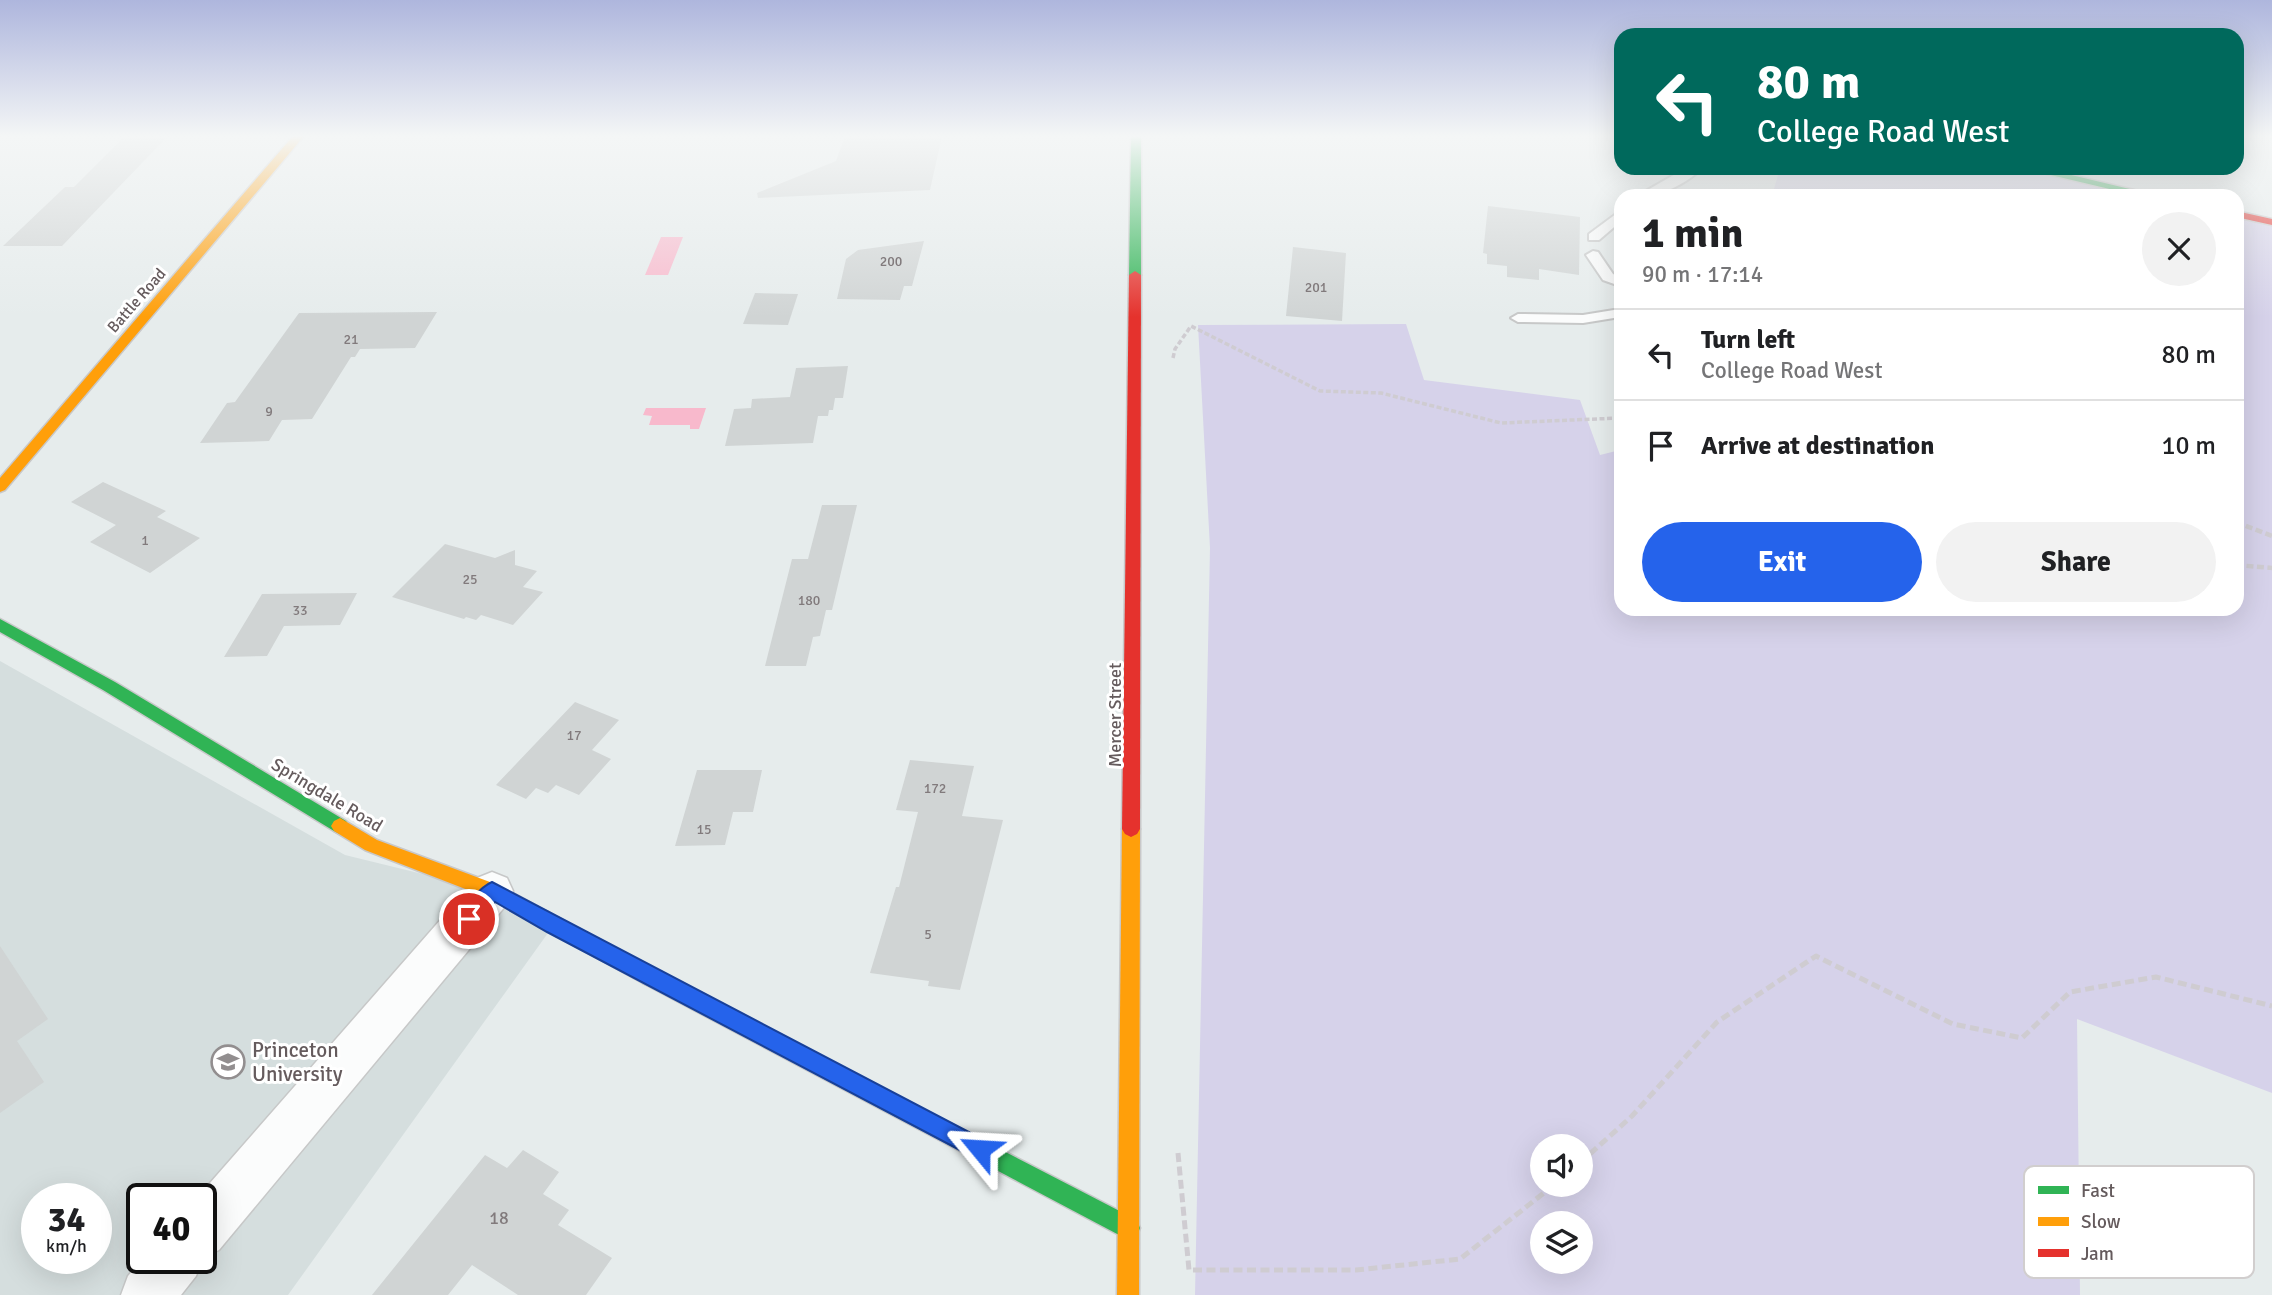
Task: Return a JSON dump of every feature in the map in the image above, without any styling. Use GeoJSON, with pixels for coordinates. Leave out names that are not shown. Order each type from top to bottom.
{"type":"FeatureCollection","features":[{"type":"Feature","properties":{"kind":"street","name":"Battle Road"},"geometry":{"type":"LineString","coordinates":[[0,486],[247,196]]}},
{"type":"Feature","properties":{"kind":"street","name":"Mercer Street"},"geometry":{"type":"LineString","coordinates":[[1128,1295],[1136,196]]}},
{"type":"Feature","properties":{"kind":"street"},"geometry":{"type":"LineString","coordinates":[[2244,216],[2272,222]]}},
{"type":"Feature","properties":{"kind":"street","name":"Springdale Road"},"geometry":{"type":"LineString","coordinates":[[0,625],[109,686],[371,845],[492,891],[553,926],[1129,1228]]}},
{"type":"Feature","properties":{"kind":"street"},"geometry":{"type":"LineString","coordinates":[[217,1212],[492,891]]}},
{"type":"Feature","properties":{"kind":"street"},"geometry":{"type":"LineString","coordinates":[[147,1295],[165,1274]]}},
{"type":"Feature","properties":{"kind":"lane"},"geometry":{"type":"LineString","coordinates":[[1594,237],[1614,220]]}},
{"type":"Feature","properties":{"kind":"lane"},"geometry":{"type":"LineString","coordinates":[[1592,255],[1608,277],[1614,280]]}},
{"type":"Feature","properties":{"kind":"lane"},"geometry":{"type":"LineString","coordinates":[[1518,317],[1583,319],[1614,314]]}},
{"type":"Feature","properties":{"kind":"path"},"geometry":{"type":"LineString","coordinates":[[1170,368],[1175,349],[1191,326],[1320,391],[1381,393],[1501,423],[1614,418]]}},
{"type":"Feature","properties":{"kind":"path"},"geometry":{"type":"LineString","coordinates":[[2244,525],[2272,536]]}},
{"type":"Feature","properties":{"kind":"path"},"geometry":{"type":"LineString","coordinates":[[2244,566],[2272,568]]}},
{"type":"Feature","properties":{"kind":"path"},"geometry":{"type":"LineString","coordinates":[[1593,1151],[1632,1116],[1717,1022],[1816,957],[1953,1024],[2022,1038],[2070,992],[2156,977],[2272,1006]]}},
{"type":"Feature","properties":{"kind":"path"},"geometry":{"type":"LineString","coordinates":[[1177,1141],[1189,1270],[1356,1270],[1460,1259],[1540,1197]]}},
{"type":"Feature","properties":{"kind":"shaded area"},"geometry":{"type":"Polygon","coordinates":[[[2244,214],[2272,220],[2272,1093],[2077,1019],[2079,1166],[2024,1166],[2024,1278],[2080,1278],[2080,1295],[1195,1295],[1210,548],[1198,325],[1406,324],[1424,380],[1580,400],[1600,455],[1614,452],[1614,616],[2244,616],[2244,214]]]}},
{"type":"Feature","properties":{"kind":"shaded area"},"geometry":{"type":"Polygon","coordinates":[[[661,237],[683,237],[668,275],[645,275],[661,237]]]}},
{"type":"Feature","properties":{"kind":"shaded area"},"geometry":{"type":"Polygon","coordinates":[[[646,408],[706,408],[699,429],[690,429],[690,425],[649,425],[652,416],[643,415],[646,408]]]}},
{"type":"Feature","properties":{"kind":"shaded area","name":"Princeton University"},"geometry":{"type":"Polygon","coordinates":[[[0,661],[345,855],[492,891],[553,926],[288,1295],[0,1295],[0,661]]]}},
{"type":"Feature","properties":{"kind":"building"},"geometry":{"type":"Polygon","coordinates":[[[55,196],[110,196],[62,246],[3,246],[55,196]]]}},
{"type":"Feature","properties":{"kind":"building"},"geometry":{"type":"Polygon","coordinates":[[[1488,206],[1580,217],[1579,275],[1539,269],[1539,280],[1507,277],[1507,266],[1487,264],[1487,254],[1483,253],[1488,206]]]}},
{"type":"Feature","properties":{"kind":"building"},"geometry":{"type":"Polygon","coordinates":[[[924,241],[912,286],[904,286],[900,300],[837,299],[846,259],[858,250],[924,241]]]}},
{"type":"Feature","properties":{"kind":"building"},"geometry":{"type":"Polygon","coordinates":[[[1293,247],[1346,253],[1342,321],[1286,316],[1293,247]]]}},
{"type":"Feature","properties":{"kind":"building"},"geometry":{"type":"Polygon","coordinates":[[[755,293],[798,294],[788,325],[743,324],[755,293]]]}},
{"type":"Feature","properties":{"kind":"building"},"geometry":{"type":"Polygon","coordinates":[[[437,312],[415,348],[360,349],[355,357],[351,357],[312,419],[282,420],[269,441],[200,443],[227,403],[235,402],[299,313],[437,312]]]}},
{"type":"Feature","properties":{"kind":"building"},"geometry":{"type":"Polygon","coordinates":[[[848,366],[843,398],[835,398],[833,410],[829,410],[828,416],[818,416],[813,443],[725,446],[734,409],[751,408],[752,399],[790,397],[796,368],[848,366]]]}},
{"type":"Feature","properties":{"kind":"building"},"geometry":{"type":"Polygon","coordinates":[[[103,482],[166,511],[157,517],[200,538],[150,573],[90,542],[116,525],[71,502],[103,482]]]}},
{"type":"Feature","properties":{"kind":"building"},"geometry":{"type":"Polygon","coordinates":[[[822,505],[857,505],[832,610],[826,610],[820,636],[813,637],[806,666],[765,666],[792,559],[808,559],[822,505]]]}},
{"type":"Feature","properties":{"kind":"building"},"geometry":{"type":"Polygon","coordinates":[[[445,544],[495,558],[515,550],[515,565],[537,571],[523,587],[543,592],[513,625],[481,615],[476,620],[466,617],[464,619],[392,597],[445,544]]]}},
{"type":"Feature","properties":{"kind":"building"},"geometry":{"type":"Polygon","coordinates":[[[357,593],[340,625],[284,626],[267,656],[224,657],[262,594],[357,593]]]}},
{"type":"Feature","properties":{"kind":"building"},"geometry":{"type":"Polygon","coordinates":[[[575,702],[619,720],[592,750],[611,759],[579,795],[556,785],[548,793],[536,788],[526,799],[496,785],[575,702]]]}},
{"type":"Feature","properties":{"kind":"building"},"geometry":{"type":"Polygon","coordinates":[[[910,760],[974,766],[962,816],[1003,820],[960,990],[928,986],[929,981],[870,973],[896,887],[899,887],[918,812],[896,810],[910,760]]]}},
{"type":"Feature","properties":{"kind":"building"},"geometry":{"type":"Polygon","coordinates":[[[697,770],[762,770],[753,812],[733,812],[725,845],[675,846],[697,770]]]}},
{"type":"Feature","properties":{"kind":"building"},"geometry":{"type":"Polygon","coordinates":[[[0,946],[48,1019],[17,1041],[44,1082],[0,1113],[0,946]]]}},
{"type":"Feature","properties":{"kind":"building"},"geometry":{"type":"Polygon","coordinates":[[[523,1150],[559,1172],[543,1194],[569,1210],[558,1225],[612,1258],[586,1295],[518,1295],[472,1265],[448,1295],[372,1295],[485,1155],[507,1168],[523,1150]]]}},
{"type":"Feature","properties":{"kind":"traffic: fast"},"geometry":{"type":"LineString","coordinates":[[1135,275],[1136,196]]}},
{"type":"Feature","properties":{"kind":"traffic: fast"},"geometry":{"type":"LineString","coordinates":[[0,625],[109,686],[340,826]]}},
{"type":"Feature","properties":{"kind":"traffic: fast"},"geometry":{"type":"LineString","coordinates":[[650,977],[1129,1228]]}},
{"type":"Feature","properties":{"kind":"traffic: slow"},"geometry":{"type":"LineString","coordinates":[[0,487],[248,196]]}},
{"type":"Feature","properties":{"kind":"traffic: slow"},"geometry":{"type":"LineString","coordinates":[[340,826],[371,845],[492,891],[650,977]]}},
{"type":"Feature","properties":{"kind":"traffic: slow"},"geometry":{"type":"LineString","coordinates":[[1128,1295],[1131,829]]}},
{"type":"Feature","properties":{"kind":"traffic: jam"},"geometry":{"type":"LineString","coordinates":[[2244,216],[2272,222]]}},
{"type":"Feature","properties":{"kind":"traffic: jam"},"geometry":{"type":"LineString","coordinates":[[1131,829],[1135,275]]}},
{"type":"Feature","properties":{"kind":"place","name":"Princeton University"},"geometry":{"type":"Point","coordinates":[228,1062]}},
{"type":"Feature","properties":{"kind":"route"},"geometry":{"type":"LineString","coordinates":[[469,919],[492,891],[553,926],[980,1149]]}}]}
